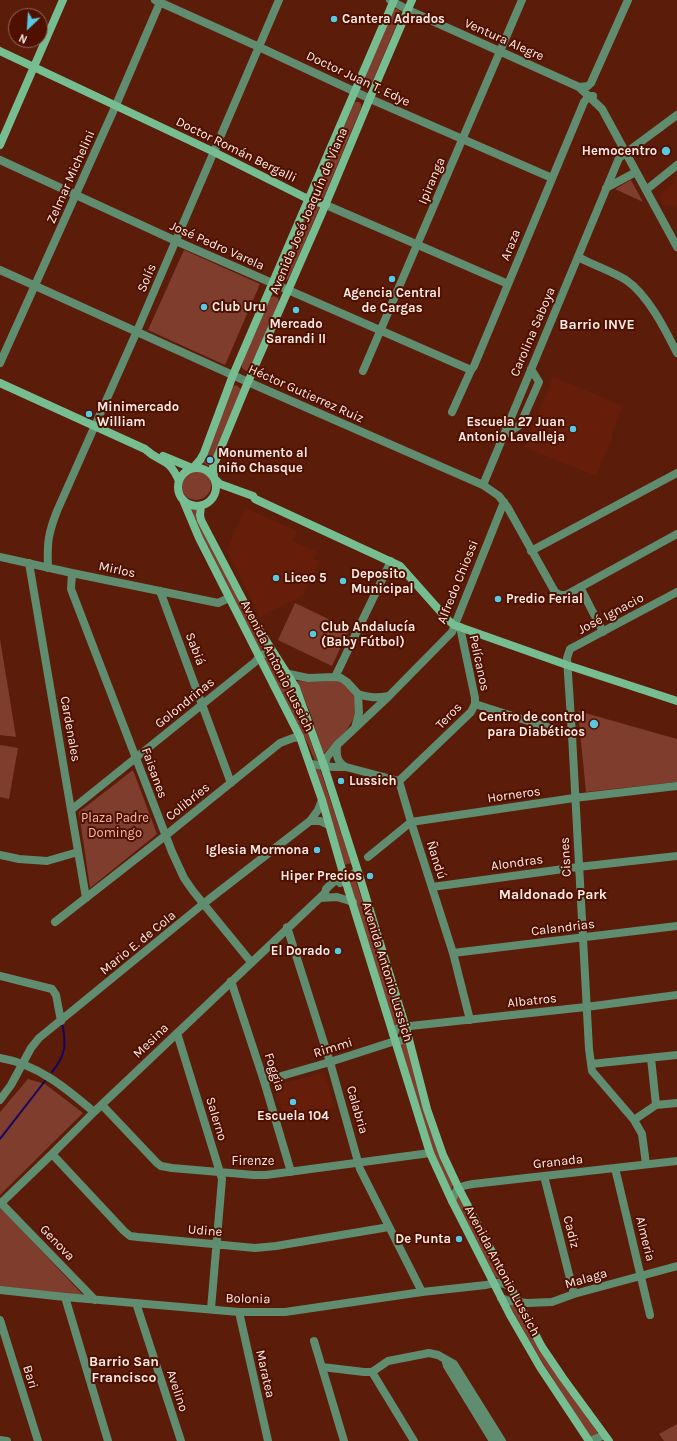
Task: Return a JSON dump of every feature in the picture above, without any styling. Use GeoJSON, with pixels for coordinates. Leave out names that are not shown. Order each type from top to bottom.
{"type":"FeatureCollection","features":[{"type":"Feature","properties":{"kind":"main road"},"geometry":{"type":"LineString","coordinates":[[0,144],[63,0]]}},
{"type":"Feature","properties":{"kind":"main road","name":"Avenida José Joaquín de Viana"},"geometry":{"type":"LineString","coordinates":[[215,479],[213,467],[248,382],[326,205],[412,0]]}},
{"type":"Feature","properties":{"kind":"main road","name":"Avenida José Joaquín de Viana"},"geometry":{"type":"LineString","coordinates":[[192,468],[204,454],[233,375],[273,284],[392,1]]}},
{"type":"Feature","properties":{"kind":"main road","name":"Doctor Román Bergalli"},"geometry":{"type":"LineString","coordinates":[[0,51],[214,152],[308,199],[326,205]]}},
{"type":"Feature","properties":{"kind":"main road"},"geometry":{"type":"LineString","coordinates":[[0,382],[145,449],[167,462],[171,466],[179,481]]}},
{"type":"Feature","properties":{"kind":"main road"},"geometry":{"type":"LineString","coordinates":[[145,449],[192,468],[202,468],[207,470],[220,484],[253,496],[255,499]]}},
{"type":"Feature","properties":{"kind":"main road"},"geometry":{"type":"LineString","coordinates":[[192,468],[185,472],[179,481],[178,488],[179,494],[188,504],[194,506],[207,504],[220,492],[255,499],[400,566],[448,620],[457,626],[567,665],[677,701]]}},
{"type":"Feature","properties":{"kind":"main road"},"geometry":{"type":"LineString","coordinates":[[215,479],[217,485],[215,496]]}},
{"type":"Feature","properties":{"kind":"main road","name":"Avenida Antonio Lussich"},"geometry":{"type":"LineString","coordinates":[[183,500],[199,538],[300,737],[322,800],[430,1153],[452,1201],[501,1298],[540,1367],[590,1441]]}},
{"type":"Feature","properties":{"kind":"main road","name":"Avenida Antonio Lussich"},"geometry":{"type":"LineString","coordinates":[[201,506],[201,520],[208,535],[256,624],[278,660],[289,674],[296,688],[324,766],[357,870],[406,1028],[427,1109],[443,1155],[458,1187],[542,1347],[607,1438]]}},
{"type":"Feature","properties":{"kind":"street","name":"Solís"},"geometry":{"type":"LineString","coordinates":[[48,568],[47,544],[49,531],[57,511],[137,331],[279,0]]}},
{"type":"Feature","properties":{"kind":"street","name":"Ipiranga"},"geometry":{"type":"LineString","coordinates":[[363,371],[522,0]]}},
{"type":"Feature","properties":{"kind":"street","name":"Doctor Juan T. Edye"},"geometry":{"type":"LineString","coordinates":[[159,1],[370,98],[552,178]]}},
{"type":"Feature","properties":{"kind":"street","name":"Zelmar Michelini"},"geometry":{"type":"LineString","coordinates":[[0,363],[116,105],[159,1]]}},
{"type":"Feature","properties":{"kind":"street","name":"Ventura Alegre"},"geometry":{"type":"LineString","coordinates":[[392,1],[408,10],[579,87],[593,97],[602,109],[677,246]]}},
{"type":"Feature","properties":{"kind":"street"},"geometry":{"type":"LineString","coordinates":[[579,87],[588,86],[592,83],[625,1]]}},
{"type":"Feature","properties":{"kind":"street","name":"Ventura Alegre"},"geometry":{"type":"LineString","coordinates":[[592,83],[593,97]]}},
{"type":"Feature","properties":{"kind":"street","name":"Araza"},"geometry":{"type":"LineString","coordinates":[[452,412],[474,366],[584,102],[593,97]]}},
{"type":"Feature","properties":{"kind":"street","name":"Carolina Saboya"},"geometry":{"type":"LineString","coordinates":[[483,485],[619,158],[677,115]]}},
{"type":"Feature","properties":{"kind":"street","name":"José Pedro Varela"},"geometry":{"type":"LineString","coordinates":[[0,160],[75,196],[471,370]]}},
{"type":"Feature","properties":{"kind":"street"},"geometry":{"type":"LineString","coordinates":[[646,190],[677,165]]}},
{"type":"Feature","properties":{"kind":"street"},"geometry":{"type":"LineString","coordinates":[[606,188],[636,172]]}},
{"type":"Feature","properties":{"kind":"street","name":"Doctor Román Bergalli"},"geometry":{"type":"LineString","coordinates":[[326,205],[508,284]]}},
{"type":"Feature","properties":{"kind":"street"},"geometry":{"type":"LineString","coordinates":[[578,257],[625,280],[637,290],[647,302],[677,353]]}},
{"type":"Feature","properties":{"kind":"street","name":"Héctor Gutierrez Ruiz"},"geometry":{"type":"LineString","coordinates":[[0,270],[248,382],[483,485],[499,496],[504,502],[555,592],[560,595],[566,594],[580,587]]}},
{"type":"Feature","properties":{"kind":"street"},"geometry":{"type":"LineString","coordinates":[[503,436],[520,425],[539,382],[531,369]]}},
{"type":"Feature","properties":{"kind":"street"},"geometry":{"type":"LineString","coordinates":[[531,551],[677,473]]}},
{"type":"Feature","properties":{"kind":"street","name":"Alfredo Chiossi"},"geometry":{"type":"LineString","coordinates":[[324,766],[327,757],[337,745],[389,696],[457,626],[504,502]]}},
{"type":"Feature","properties":{"kind":"street"},"geometry":{"type":"LineString","coordinates":[[603,632],[580,587],[677,534]]}},
{"type":"Feature","properties":{"kind":"street","name":"Mirlos"},"geometry":{"type":"LineString","coordinates":[[0,557],[218,602],[229,598]]}},
{"type":"Feature","properties":{"kind":"street"},"geometry":{"type":"LineString","coordinates":[[335,677],[391,561]]}},
{"type":"Feature","properties":{"kind":"street","name":"Cardenales"},"geometry":{"type":"LineString","coordinates":[[29,563],[86,898]]}},
{"type":"Feature","properties":{"kind":"street","name":"Faisanes"},"geometry":{"type":"LineString","coordinates":[[72,573],[71,589],[165,836],[184,878],[203,904],[252,962]]}},
{"type":"Feature","properties":{"kind":"street","name":"Sabiá"},"geometry":{"type":"LineString","coordinates":[[160,591],[231,782]]}},
{"type":"Feature","properties":{"kind":"street","name":"José Ignacio"},"geometry":{"type":"LineString","coordinates":[[567,665],[567,658],[570,649],[677,592]]}},
{"type":"Feature","properties":{"kind":"street","name":"Pelícanos"},"geometry":{"type":"LineString","coordinates":[[457,626],[475,698],[475,704]]}},
{"type":"Feature","properties":{"kind":"street"},"geometry":{"type":"LineString","coordinates":[[260,656],[266,653],[278,660]]}},
{"type":"Feature","properties":{"kind":"street","name":"Golondrinas"},"geometry":{"type":"LineString","coordinates":[[71,810],[255,662],[260,656]]}},
{"type":"Feature","properties":{"kind":"street","name":"Cisnes"},"geometry":{"type":"LineString","coordinates":[[567,665],[588,1049],[592,1071],[634,1120],[642,1134],[646,1164]]}},
{"type":"Feature","properties":{"kind":"street"},"geometry":{"type":"LineString","coordinates":[[289,674],[308,678],[335,677],[347,682],[358,694],[368,698],[389,696]]}},
{"type":"Feature","properties":{"kind":"street"},"geometry":{"type":"LineString","coordinates":[[354,730],[359,713],[358,694]]}},
{"type":"Feature","properties":{"kind":"street","name":"Teros"},"geometry":{"type":"LineString","coordinates":[[399,782],[471,712],[475,704],[572,735]]}},
{"type":"Feature","properties":{"kind":"street","name":"Colibríes"},"geometry":{"type":"LineString","coordinates":[[55,922],[280,743],[292,738],[300,737]]}},
{"type":"Feature","properties":{"kind":"street"},"geometry":{"type":"LineString","coordinates":[[337,745],[336,756],[340,764],[399,782]]}},
{"type":"Feature","properties":{"kind":"street"},"geometry":{"type":"LineString","coordinates":[[310,764],[346,767]]}},
{"type":"Feature","properties":{"kind":"street","name":"Ñandú"},"geometry":{"type":"LineString","coordinates":[[399,782],[453,953],[470,1020]]}},
{"type":"Feature","properties":{"kind":"street","name":"Horneros"},"geometry":{"type":"LineString","coordinates":[[411,822],[574,798],[677,786]]}},
{"type":"Feature","properties":{"kind":"street","name":"Mario E. de Cola"},"geometry":{"type":"LineString","coordinates":[[0,1100],[11,1085],[39,1038],[203,904],[310,821],[318,810],[322,800]]}},
{"type":"Feature","properties":{"kind":"street"},"geometry":{"type":"LineString","coordinates":[[310,821],[320,820],[329,825]]}},
{"type":"Feature","properties":{"kind":"street"},"geometry":{"type":"LineString","coordinates":[[368,857],[411,822]]}},
{"type":"Feature","properties":{"kind":"street"},"geometry":{"type":"LineString","coordinates":[[0,855],[19,859],[47,861],[78,852]]}},
{"type":"Feature","properties":{"kind":"street","name":"Alondras"},"geometry":{"type":"LineString","coordinates":[[432,887],[578,867],[677,856]]}},
{"type":"Feature","properties":{"kind":"street","name":"Mesina"},"geometry":{"type":"LineString","coordinates":[[0,1203],[322,895],[326,889],[344,876],[353,875],[357,870]]}},
{"type":"Feature","properties":{"kind":"street"},"geometry":{"type":"LineString","coordinates":[[322,895],[337,897],[353,902]]}},
{"type":"Feature","properties":{"kind":"street","name":"Calandrias"},"geometry":{"type":"LineString","coordinates":[[453,953],[677,926]]}},
{"type":"Feature","properties":{"kind":"street","name":"Calabria"},"geometry":{"type":"LineString","coordinates":[[288,927],[330,1062],[360,1163],[360,1169],[422,1292]]}},
{"type":"Feature","properties":{"kind":"street"},"geometry":{"type":"LineString","coordinates":[[0,976],[52,989],[56,995],[61,1021]]}},
{"type":"Feature","properties":{"kind":"street","name":"Foggia"},"geometry":{"type":"LineString","coordinates":[[231,981],[264,1081],[291,1172]]}},
{"type":"Feature","properties":{"kind":"street","name":"Albatros"},"geometry":{"type":"LineString","coordinates":[[394,1038],[397,1029],[402,1027],[406,1028],[677,995]]}},
{"type":"Feature","properties":{"kind":"street","name":"Salerno"},"geometry":{"type":"LineString","coordinates":[[177,1033],[222,1179],[211,1310]]}},
{"type":"Feature","properties":{"kind":"street","name":"Rimmi"},"geometry":{"type":"LineString","coordinates":[[264,1081],[330,1062],[394,1038],[400,1041],[405,1040],[408,1037]]}},
{"type":"Feature","properties":{"kind":"street"},"geometry":{"type":"LineString","coordinates":[[591,1064],[677,1055]]}},
{"type":"Feature","properties":{"kind":"street"},"geometry":{"type":"LineString","coordinates":[[0,1058],[24,1064],[51,1078],[72,1093],[94,1112]]}},
{"type":"Feature","properties":{"kind":"street"},"geometry":{"type":"LineString","coordinates":[[651,1058],[656,1104]]}},
{"type":"Feature","properties":{"kind":"street"},"geometry":{"type":"LineString","coordinates":[[634,1120],[656,1104],[677,1103]]}},
{"type":"Feature","properties":{"kind":"street","name":"Firenze"},"geometry":{"type":"LineString","coordinates":[[102,1105],[157,1163],[172,1168],[220,1173],[266,1175],[430,1153]]}},
{"type":"Feature","properties":{"kind":"street","name":"Udine"},"geometry":{"type":"LineString","coordinates":[[52,1154],[124,1231],[130,1236],[138,1238],[255,1248],[276,1246],[389,1227]]}},
{"type":"Feature","properties":{"kind":"street","name":"Granada"},"geometry":{"type":"LineString","coordinates":[[458,1187],[473,1184],[677,1161]]}},
{"type":"Feature","properties":{"kind":"street","name":"Almeria"},"geometry":{"type":"LineString","coordinates":[[615,1168],[650,1315]]}},
{"type":"Feature","properties":{"kind":"street","name":"Cadiz"},"geometry":{"type":"LineString","coordinates":[[544,1176],[574,1294]]}},
{"type":"Feature","properties":{"kind":"street"},"geometry":{"type":"LineString","coordinates":[[452,1201],[458,1187]]}},
{"type":"Feature","properties":{"kind":"street","name":"Genova"},"geometry":{"type":"LineString","coordinates":[[0,1203],[95,1300]]}},
{"type":"Feature","properties":{"kind":"street","name":"Malaga"},"geometry":{"type":"LineString","coordinates":[[501,1298],[519,1302],[552,1302],[574,1294],[677,1266]]}},
{"type":"Feature","properties":{"kind":"street"},"geometry":{"type":"LineString","coordinates":[[493,1283],[500,1282],[511,1287]]}},
{"type":"Feature","properties":{"kind":"street","name":"Bolonia"},"geometry":{"type":"LineString","coordinates":[[0,1290],[211,1310],[239,1312],[285,1312],[493,1283]]}},
{"type":"Feature","properties":{"kind":"street"},"geometry":{"type":"LineString","coordinates":[[65,1297],[108,1441]]}},
{"type":"Feature","properties":{"kind":"street","name":"Avelino"},"geometry":{"type":"LineString","coordinates":[[136,1303],[181,1441]]}},
{"type":"Feature","properties":{"kind":"street","name":"Maratea"},"geometry":{"type":"LineString","coordinates":[[239,1312],[268,1441]]}},
{"type":"Feature","properties":{"kind":"street","name":"Bari"},"geometry":{"type":"LineString","coordinates":[[0,1320],[38,1441]]}},
{"type":"Feature","properties":{"kind":"street"},"geometry":{"type":"LineString","coordinates":[[314,1341],[344,1441]]}},
{"type":"Feature","properties":{"kind":"street"},"geometry":{"type":"LineString","coordinates":[[322,1367],[372,1372],[388,1361],[433,1353],[454,1364],[502,1441]]}},
{"type":"Feature","properties":{"kind":"street"},"geometry":{"type":"LineString","coordinates":[[446,1359],[447,1366],[493,1441]]}},
{"type":"Feature","properties":{"kind":"street"},"geometry":{"type":"LineString","coordinates":[[372,1372],[414,1441]]}},
{"type":"Feature","properties":{"kind":"street"},"geometry":{"type":"LineString","coordinates":[[590,1441],[607,1438]]}},
{"type":"Feature","properties":{"kind":"street"},"geometry":{"type":"LineString","coordinates":[[0,1440],[7,1441]]}},
{"type":"Feature","properties":{"kind":"shaded area"},"geometry":{"type":"Polygon","coordinates":[[[677,175],[677,206],[663,205],[659,197],[662,192],[676,181],[674,177],[677,175]]]}},
{"type":"Feature","properties":{"kind":"shaded area","name":"Escuela 27 Juan Antonio Lavalleja"},"geometry":{"type":"Polygon","coordinates":[[[553,377],[623,406],[611,436],[613,437],[596,476],[524,447],[553,377]]]}},
{"type":"Feature","properties":{"kind":"shaded area","name":"Liceo 5"},"geometry":{"type":"Polygon","coordinates":[[[245,508],[297,531],[292,541],[317,552],[314,559],[319,561],[304,595],[260,617],[227,550],[245,508]]]}},
{"type":"Feature","properties":{"kind":"shaded area"},"geometry":{"type":"Polygon","coordinates":[[[324,1072],[335,1108],[286,1122],[275,1086],[324,1072]]]}},
{"type":"Feature","properties":{"kind":"green space"},"geometry":{"type":"Polygon","coordinates":[[[396,9],[400,11],[401,14],[371,85],[365,86],[362,83],[393,10],[396,9]]]}},
{"type":"Feature","properties":{"kind":"green space"},"geometry":{"type":"Polygon","coordinates":[[[355,102],[359,102],[361,104],[361,108],[323,199],[321,200],[313,197],[355,102]]]}},
{"type":"Feature","properties":{"kind":"green space"},"geometry":{"type":"Polygon","coordinates":[[[631,180],[643,202],[615,189],[631,180]]]}},
{"type":"Feature","properties":{"kind":"green space"},"geometry":{"type":"Polygon","coordinates":[[[310,203],[320,206],[289,278],[286,281],[283,281],[279,276],[310,203]]]}},
{"type":"Feature","properties":{"kind":"green space","name":"Club Uru"},"geometry":{"type":"Polygon","coordinates":[[[184,250],[260,284],[225,365],[148,330],[184,250]]]}},
{"type":"Feature","properties":{"kind":"green space"},"geometry":{"type":"Polygon","coordinates":[[[274,296],[278,298],[279,302],[249,370],[246,371],[242,368],[242,364],[270,298],[274,296]]]}},
{"type":"Feature","properties":{"kind":"green space"},"geometry":{"type":"Polygon","coordinates":[[[236,385],[241,389],[209,466],[202,462],[232,387],[236,385]]]}},
{"type":"Feature","properties":{"kind":"green space"},"geometry":{"type":"Polygon","coordinates":[[[196,470],[207,474],[211,485],[207,496],[196,500],[185,496],[181,485],[185,474],[196,470]]]}},
{"type":"Feature","properties":{"kind":"green space"},"geometry":{"type":"Polygon","coordinates":[[[191,508],[196,509],[196,514],[269,652],[264,650],[261,651],[202,537],[191,508]]]}},
{"type":"Feature","properties":{"kind":"green space","name":"Club Andalucía (Baby Fútbol)"},"geometry":{"type":"Polygon","coordinates":[[[295,603],[349,629],[332,666],[278,640],[295,603]]]}},
{"type":"Feature","properties":{"kind":"green space"},"geometry":{"type":"Polygon","coordinates":[[[0,639],[16,737],[0,735],[0,639]]]}},
{"type":"Feature","properties":{"kind":"green space"},"geometry":{"type":"Polygon","coordinates":[[[268,656],[292,687],[317,761],[315,761],[308,744],[264,657],[268,656]]]}},
{"type":"Feature","properties":{"kind":"green space"},"geometry":{"type":"Polygon","coordinates":[[[297,681],[340,682],[344,684],[353,694],[356,703],[353,719],[349,727],[324,753],[311,715],[297,681]]]}},
{"type":"Feature","properties":{"kind":"green space"},"geometry":{"type":"Polygon","coordinates":[[[578,711],[677,739],[677,782],[586,792],[578,711]]]}},
{"type":"Feature","properties":{"kind":"green space"},"geometry":{"type":"Polygon","coordinates":[[[0,745],[18,748],[9,799],[0,797],[0,745]]]}},
{"type":"Feature","properties":{"kind":"green space"},"geometry":{"type":"Polygon","coordinates":[[[314,767],[320,769],[351,863],[345,865],[314,767]]]}},
{"type":"Feature","properties":{"kind":"green space","name":"Plaza Padre Domingo"},"geometry":{"type":"Polygon","coordinates":[[[133,770],[157,834],[90,888],[79,812],[133,770]]]}},
{"type":"Feature","properties":{"kind":"green space"},"geometry":{"type":"Polygon","coordinates":[[[355,878],[402,1024],[394,1028],[349,881],[355,878]]]}},
{"type":"Feature","properties":{"kind":"green space"},"geometry":{"type":"Polygon","coordinates":[[[406,1041],[453,1184],[451,1192],[433,1151],[399,1044],[406,1041]]]}},
{"type":"Feature","properties":{"kind":"green space"},"geometry":{"type":"Polygon","coordinates":[[[28,1079],[45,1084],[83,1113],[0,1195],[0,1112],[28,1079]]]}},
{"type":"Feature","properties":{"kind":"green space"},"geometry":{"type":"Polygon","coordinates":[[[458,1192],[503,1280],[495,1277],[455,1201],[458,1192]]]}},
{"type":"Feature","properties":{"kind":"green space"},"geometry":{"type":"Polygon","coordinates":[[[1,1208],[84,1296],[0,1288],[1,1208]]]}},
{"type":"Feature","properties":{"kind":"green space"},"geometry":{"type":"Polygon","coordinates":[[[509,1304],[517,1307],[540,1348],[597,1432],[597,1435],[592,1437],[590,1436],[538,1355],[509,1304]]]}},
{"type":"Feature","properties":{"kind":"green space"},"geometry":{"type":"Polygon","coordinates":[[[677,1424],[677,1441],[664,1441],[659,1434],[677,1424]]]}},
{"type":"Feature","properties":{"kind":"waterway"},"geometry":{"type":"LineString","coordinates":[[52,1072],[63,1054],[65,1042],[62,1022]]}},
{"type":"Feature","properties":{"kind":"waterway"},"geometry":{"type":"LineString","coordinates":[[0,1139],[45,1081]]}},
{"type":"Feature","properties":{"kind":"place","name":"Cantera Adrados"},"geometry":{"type":"Point","coordinates":[334,19]}},
{"type":"Feature","properties":{"kind":"place","name":"Hemocentro"},"geometry":{"type":"Point","coordinates":[666,151]}},
{"type":"Feature","properties":{"kind":"place","name":"Agencia Central de Cargas"},"geometry":{"type":"Point","coordinates":[392,279]}},
{"type":"Feature","properties":{"kind":"place","name":"Club Uru"},"geometry":{"type":"Point","coordinates":[204,307]}},
{"type":"Feature","properties":{"kind":"place","name":"Mercado Sarandi II"},"geometry":{"type":"Point","coordinates":[296,310]}},
{"type":"Feature","properties":{"kind":"place","name":"Minimercado William"},"geometry":{"type":"Point","coordinates":[89,414]}},
{"type":"Feature","properties":{"kind":"place","name":"Escuela 27 Juan Antonio Lavalleja"},"geometry":{"type":"Point","coordinates":[573,429]}},
{"type":"Feature","properties":{"kind":"place","name":"Monumento al niño Chasque"},"geometry":{"type":"Point","coordinates":[210,460]}},
{"type":"Feature","properties":{"kind":"place","name":"Liceo 5"},"geometry":{"type":"Point","coordinates":[276,578]}},
{"type":"Feature","properties":{"kind":"place","name":"Deposito Municipal"},"geometry":{"type":"Point","coordinates":[343,581]}},
{"type":"Feature","properties":{"kind":"place","name":"Predio Ferial"},"geometry":{"type":"Point","coordinates":[498,599]}},
{"type":"Feature","properties":{"kind":"place","name":"Club Andalucía (Baby Fútbol)"},"geometry":{"type":"Point","coordinates":[313,634]}},
{"type":"Feature","properties":{"kind":"place","name":"Centro de control para Diabéticos"},"geometry":{"type":"Point","coordinates":[594,724]}},
{"type":"Feature","properties":{"kind":"place","name":"Lussich"},"geometry":{"type":"Point","coordinates":[341,781]}},
{"type":"Feature","properties":{"kind":"place","name":"Iglesia Mormona"},"geometry":{"type":"Point","coordinates":[317,850]}},
{"type":"Feature","properties":{"kind":"place","name":"Hiper Precios"},"geometry":{"type":"Point","coordinates":[370,876]}},
{"type":"Feature","properties":{"kind":"place","name":"El Dorado"},"geometry":{"type":"Point","coordinates":[338,951]}},
{"type":"Feature","properties":{"kind":"place","name":"Escuela 104"},"geometry":{"type":"Point","coordinates":[293,1102]}},
{"type":"Feature","properties":{"kind":"place","name":"De Punta"},"geometry":{"type":"Point","coordinates":[459,1239]}},
{"type":"Feature","properties":{"kind":"district","name":"Barrio INVE"},"geometry":{"type":"Point","coordinates":[597,325]}},
{"type":"Feature","properties":{"kind":"district","name":"Maldonado Park"},"geometry":{"type":"Point","coordinates":[553,895]}},
{"type":"Feature","properties":{"kind":"district","name":"Barrio San Francisco"},"geometry":{"type":"Point","coordinates":[124,1370]}}]}
